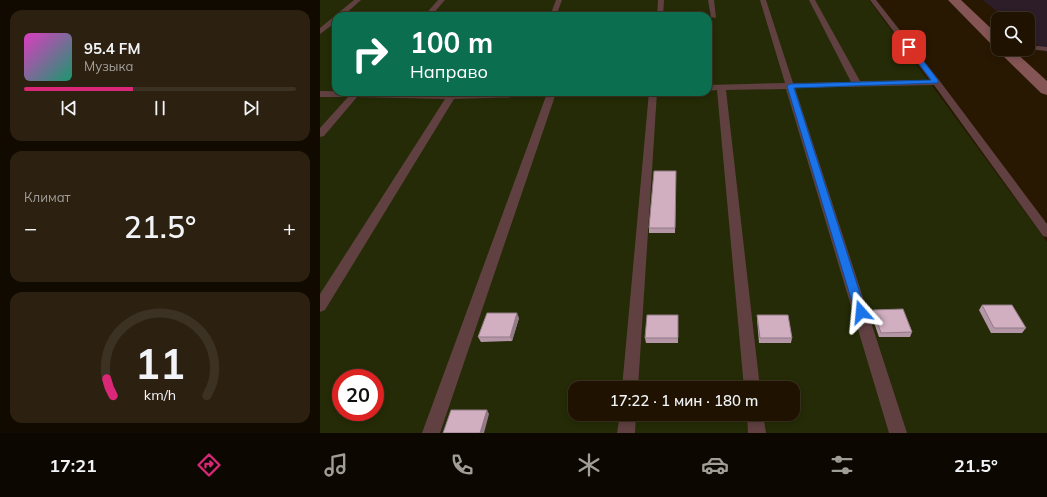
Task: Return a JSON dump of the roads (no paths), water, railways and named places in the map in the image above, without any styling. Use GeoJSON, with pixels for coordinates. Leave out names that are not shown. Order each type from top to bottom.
{"type":"FeatureCollection","features":[{"type":"Feature","properties":{"kind":"main road"},"geometry":{"type":"LineString","coordinates":[[954,0],[991,36]]}},
{"type":"Feature","properties":{"kind":"main road"},"geometry":{"type":"LineString","coordinates":[[1011,56],[1047,90]]}},
{"type":"Feature","properties":{"kind":"lane"},"geometry":{"type":"LineString","coordinates":[[344,12],[358,0]]}},
{"type":"Feature","properties":{"kind":"lane"},"geometry":{"type":"LineString","coordinates":[[431,12],[442,0]]}},
{"type":"Feature","properties":{"kind":"lane"},"geometry":{"type":"LineString","coordinates":[[554,12],[559,0]]}},
{"type":"Feature","properties":{"kind":"lane"},"geometry":{"type":"LineString","coordinates":[[660,12],[661,0]]}},
{"type":"Feature","properties":{"kind":"lane"},"geometry":{"type":"LineString","coordinates":[[711,0],[714,17]]}},
{"type":"Feature","properties":{"kind":"lane"},"geometry":{"type":"LineString","coordinates":[[763,0],[898,433]]}},
{"type":"Feature","properties":{"kind":"lane"},"geometry":{"type":"LineString","coordinates":[[812,0],[857,84]]}},
{"type":"Feature","properties":{"kind":"lane"},"geometry":{"type":"LineString","coordinates":[[873,0],[936,82],[1047,233]]}},
{"type":"Feature","properties":{"kind":"lane"},"geometry":{"type":"LineString","coordinates":[[320,32],[332,22]]}},
{"type":"Feature","properties":{"kind":"lane"},"geometry":{"type":"LineString","coordinates":[[1035,48],[1047,49]]}},
{"type":"Feature","properties":{"kind":"lane"},"geometry":{"type":"LineString","coordinates":[[712,88],[936,82]]}},
{"type":"Feature","properties":{"kind":"lane"},"geometry":{"type":"LineString","coordinates":[[721,88],[751,381]]}},
{"type":"Feature","properties":{"kind":"lane"},"geometry":{"type":"LineString","coordinates":[[320,94],[332,94]]}},
{"type":"Feature","properties":{"kind":"lane"},"geometry":{"type":"LineString","coordinates":[[320,134],[353,96]]}},
{"type":"Feature","properties":{"kind":"lane"},"geometry":{"type":"LineString","coordinates":[[320,306],[451,96]]}},
{"type":"Feature","properties":{"kind":"lane"},"geometry":{"type":"LineString","coordinates":[[431,433],[550,96]]}},
{"type":"Feature","properties":{"kind":"lane"},"geometry":{"type":"LineString","coordinates":[[631,381],[653,96]]}},
{"type":"Feature","properties":{"kind":"lane"},"geometry":{"type":"LineString","coordinates":[[626,433],[627,421]]}},
{"type":"Feature","properties":{"kind":"lane"},"geometry":{"type":"LineString","coordinates":[[756,421],[757,433]]}}]}
